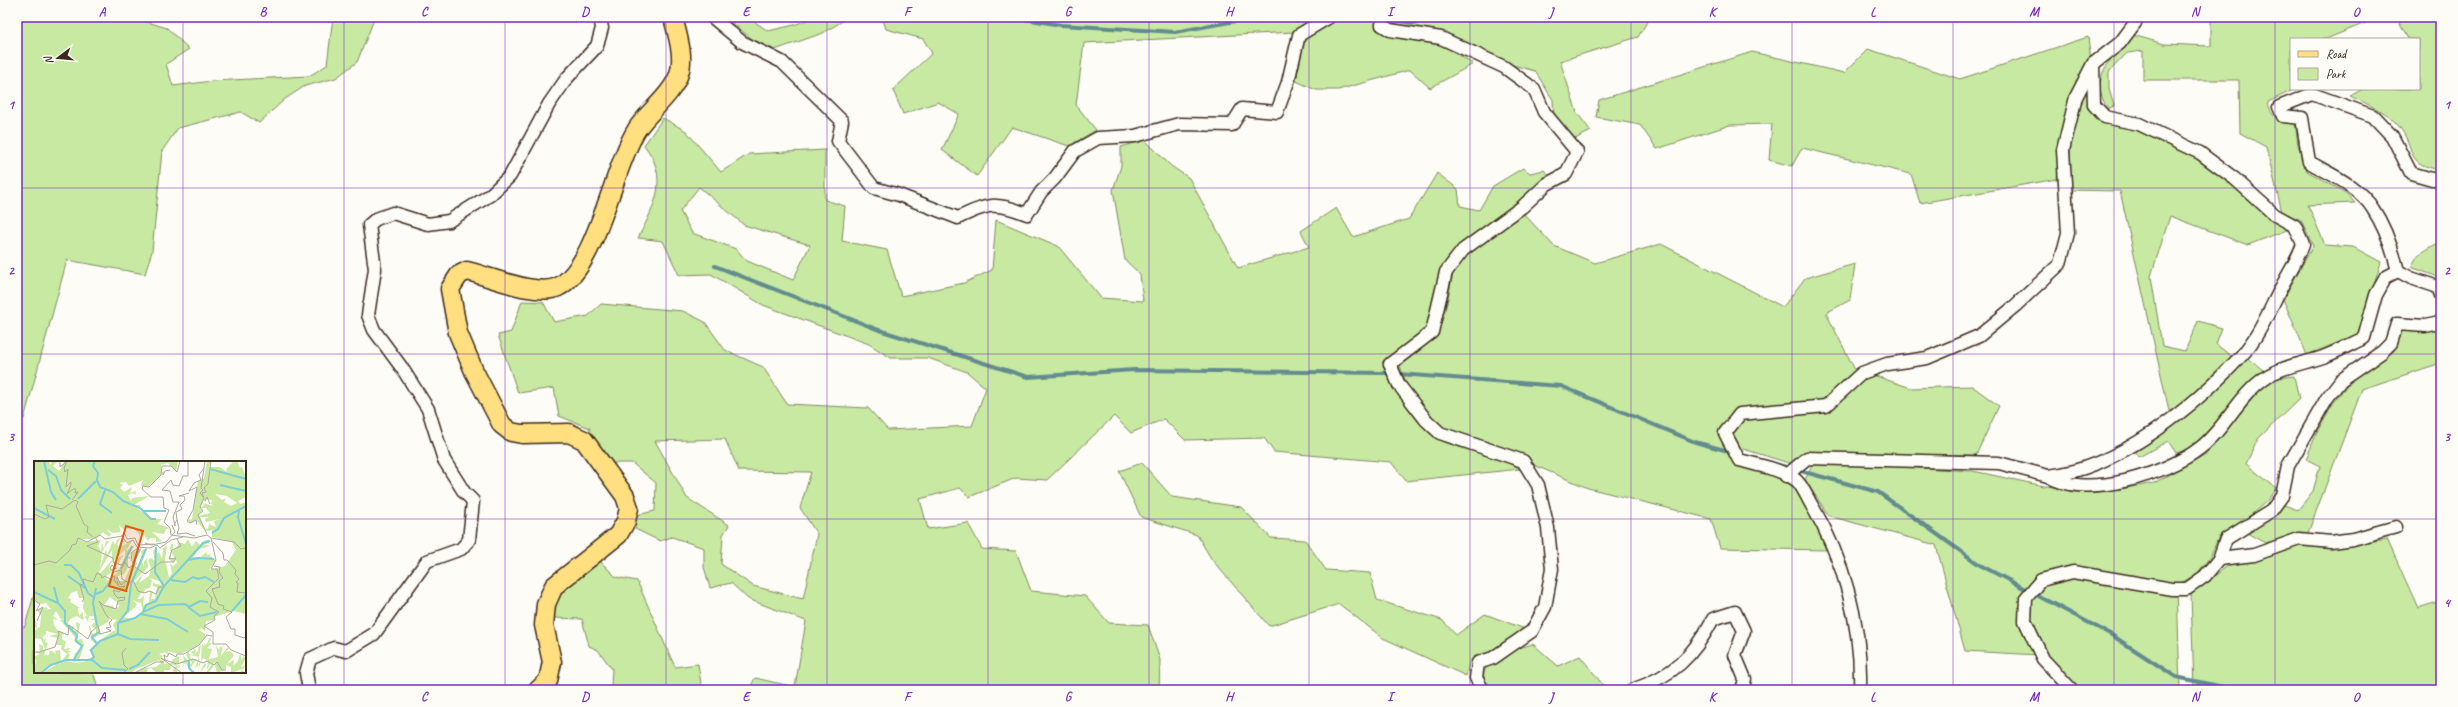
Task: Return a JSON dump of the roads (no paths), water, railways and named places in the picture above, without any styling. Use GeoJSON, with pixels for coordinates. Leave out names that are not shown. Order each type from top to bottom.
{"type":"FeatureCollection","features":[{"type":"Feature","properties":{"kind":"main road"},"geometry":{"type":"LineString","coordinates":[[538,690],[548,681],[552,662],[544,625],[546,604],[554,586],[618,535],[626,522],[629,508],[624,496],[584,440],[569,433],[522,434],[511,432],[502,425],[474,370],[458,333],[450,289],[459,275],[466,271],[541,290],[556,288],[577,271],[598,228],[637,130],[680,74],[681,50],[673,17]]}},
{"type":"Feature","properties":{"kind":"street"},"geometry":{"type":"LineString","coordinates":[[309,690],[306,673],[310,659],[334,648],[346,651],[374,634],[427,561],[461,549],[469,540],[473,513],[473,501],[464,492],[444,460],[428,409],[402,368],[374,330],[368,314],[375,269],[369,225],[376,219],[393,213],[428,224],[449,221],[490,195],[510,176],[549,104],[567,78],[596,46],[602,28],[600,17]]}},
{"type":"Feature","properties":{"kind":"street"},"geometry":{"type":"LineString","coordinates":[[712,17],[742,42],[782,62],[842,121],[838,141],[874,188],[899,195],[958,218],[981,207],[1003,205],[1027,214],[1041,192],[1055,178],[1075,151],[1098,138],[1135,136],[1179,124],[1232,125],[1242,109],[1277,112],[1288,82],[1300,35],[1329,17]]}},
{"type":"Feature","properties":{"kind":"street"},"geometry":{"type":"LineString","coordinates":[[1383,17],[1382,25],[1390,30],[1441,38],[1504,67],[1534,89],[1544,112],[1577,152],[1566,174],[1547,184],[1522,207],[1463,250],[1446,272],[1432,332],[1390,364],[1399,385],[1426,420],[1440,433],[1524,461],[1538,485],[1548,528],[1552,569],[1544,607],[1532,631],[1493,658],[1478,663],[1476,678],[1483,690]]}},
{"type":"Feature","properties":{"kind":"street"},"geometry":{"type":"LineString","coordinates":[[1860,690],[1860,650],[1849,595],[1833,544],[1797,481],[1738,460],[1725,433],[1740,414],[1826,406],[1862,373],[1886,364],[1928,358],[1979,336],[2015,306],[2060,264],[2068,233],[2063,150],[2076,97],[2093,64],[2120,43],[2135,23],[2135,17]]}},
{"type":"Feature","properties":{"kind":"street"},"geometry":{"type":"LineString","coordinates":[[2048,476],[2070,474],[2102,463],[2170,421],[2208,387],[2247,348],[2295,266],[2304,244],[2295,226],[2275,215],[2235,179],[2200,153],[2139,124],[2105,116],[2094,105],[2093,64]]}},
{"type":"Feature","properties":{"kind":"street"},"geometry":{"type":"LineString","coordinates":[[2441,179],[2432,179],[2411,173],[2392,136],[2373,116],[2312,94],[2279,107],[2283,116],[2302,118],[2309,162],[2352,188],[2373,208],[2394,254],[2398,271],[2411,278],[2438,287],[2441,295]]}},
{"type":"Feature","properties":{"kind":"street"},"geometry":{"type":"LineString","coordinates":[[1786,476],[1807,458],[1999,463],[2048,476],[2057,482],[2106,485],[2167,467],[2200,448],[2249,392],[2266,377],[2325,356],[2364,338],[2376,295],[2386,277],[2398,271]]}},
{"type":"Feature","properties":{"kind":"street"},"geometry":{"type":"LineString","coordinates":[[2072,690],[2043,660],[2025,621],[2026,598],[2041,580],[2073,572],[2172,589],[2186,589],[2205,576],[2219,559],[2226,539],[2271,511],[2282,496],[2288,466],[2327,398],[2341,380],[2382,352],[2391,343],[2397,324],[2425,326],[2440,323],[2441,320]]}},
{"type":"Feature","properties":{"kind":"street"},"geometry":{"type":"LineString","coordinates":[[2219,559],[2254,555],[2299,539],[2331,542],[2352,540],[2396,527]]}},
{"type":"Feature","properties":{"kind":"street"},"geometry":{"type":"LineString","coordinates":[[1632,690],[1674,669],[1699,645],[1713,619],[1735,612],[1744,631],[1735,655],[1745,679],[1742,690]]}},
{"type":"Feature","properties":{"kind":"waterway"},"geometry":{"type":"LineString","coordinates":[[1013,17],[1061,25],[1175,32],[1257,17]]}},
{"type":"Feature","properties":{"kind":"waterway"},"geometry":{"type":"LineString","coordinates":[[1385,18],[1413,23],[1444,17]]}},
{"type":"Feature","properties":{"kind":"waterway"},"geometry":{"type":"LineString","coordinates":[[715,266],[879,330],[1028,377],[1134,370],[1385,373],[1561,386],[1695,442],[1732,452]]}},
{"type":"Feature","properties":{"kind":"waterway"},"geometry":{"type":"LineString","coordinates":[[1775,464],[1878,492],[1980,565],[2110,634],[2176,677],[2237,690]]}}]}
